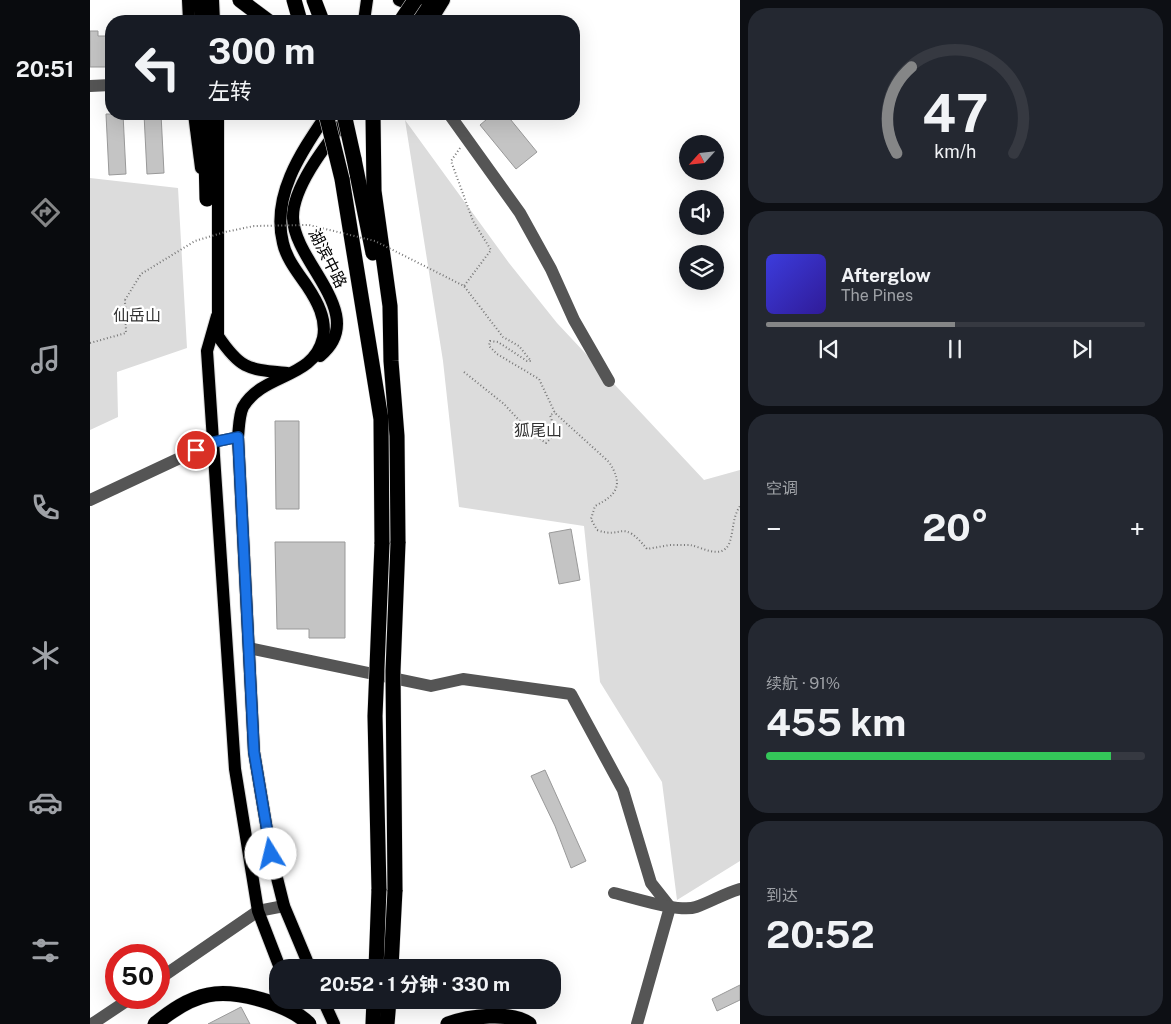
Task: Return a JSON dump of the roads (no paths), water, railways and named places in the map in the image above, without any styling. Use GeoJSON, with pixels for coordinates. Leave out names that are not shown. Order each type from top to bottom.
{"type":"FeatureCollection","features":[{"type":"Feature","properties":{"kind":"highway"},"geometry":{"type":"LineString","coordinates":[[201,0],[202,15]]}},
{"type":"Feature","properties":{"kind":"highway"},"geometry":{"type":"LineString","coordinates":[[240,0],[260,15]]}},
{"type":"Feature","properties":{"kind":"highway"},"geometry":{"type":"LineString","coordinates":[[294,0],[298,15]]}},
{"type":"Feature","properties":{"kind":"highway"},"geometry":{"type":"LineString","coordinates":[[314,0],[320,15]]}},
{"type":"Feature","properties":{"kind":"highway"},"geometry":{"type":"LineString","coordinates":[[319,0],[321,15]]}},
{"type":"Feature","properties":{"kind":"highway"},"geometry":{"type":"LineString","coordinates":[[405,15],[415,0]]}},
{"type":"Feature","properties":{"kind":"highway"},"geometry":{"type":"LineString","coordinates":[[204,120],[207,199]]}},
{"type":"Feature","properties":{"kind":"highway"},"geometry":{"type":"LineString","coordinates":[[328,120],[342,178],[381,419],[390,544],[393,671],[395,890],[391,959]]}},
{"type":"Feature","properties":{"kind":"highway"},"geometry":{"type":"LineString","coordinates":[[345,120],[373,252],[391,361]]}},
{"type":"Feature","properties":{"kind":"highway"},"geometry":{"type":"LineString","coordinates":[[373,120],[374,191],[390,306],[391,361],[397,436],[375,716],[379,889],[376,959]]}},
{"type":"Feature","properties":{"kind":"highway"},"geometry":{"type":"LineString","coordinates":[[155,1024],[178,1006],[209,995],[240,995],[274,1004],[301,1016],[309,1024]]}},
{"type":"Feature","properties":{"kind":"highway"},"geometry":{"type":"LineString","coordinates":[[373,1024],[374,1009]]}},
{"type":"Feature","properties":{"kind":"highway"},"geometry":{"type":"LineString","coordinates":[[388,1024],[389,1009]]}},
{"type":"Feature","properties":{"kind":"highway"},"geometry":{"type":"LineString","coordinates":[[448,1024],[465,1017],[494,1016],[529,1024]]}},
{"type":"Feature","properties":{"kind":"main road"},"geometry":{"type":"LineString","coordinates":[[188,0],[189,15]]}},
{"type":"Feature","properties":{"kind":"main road"},"geometry":{"type":"LineString","coordinates":[[214,0],[214,15]]}},
{"type":"Feature","properties":{"kind":"main road"},"geometry":{"type":"LineString","coordinates":[[365,15],[366,0]]}},
{"type":"Feature","properties":{"kind":"main road"},"geometry":{"type":"LineString","coordinates":[[399,0],[411,5],[432,2]]}},
{"type":"Feature","properties":{"kind":"main road"},"geometry":{"type":"LineString","coordinates":[[435,15],[444,0]]}},
{"type":"Feature","properties":{"kind":"main road"},"geometry":{"type":"LineString","coordinates":[[422,15],[432,2]]}},
{"type":"Feature","properties":{"kind":"main road"},"geometry":{"type":"LineString","coordinates":[[194,120],[195,134],[218,262]]}},
{"type":"Feature","properties":{"kind":"main road"},"geometry":{"type":"LineString","coordinates":[[218,120],[218,336],[230,355],[251,370],[287,373]]}},
{"type":"Feature","properties":{"kind":"main road"},"geometry":{"type":"LineString","coordinates":[[312,362],[323,337],[323,319],[315,298],[294,266],[283,244],[280,220],[282,202],[295,164],[322,120]]}},
{"type":"Feature","properties":{"kind":"main road","name":"湖滨中路"},"geometry":{"type":"LineString","coordinates":[[306,959],[284,906],[271,854],[254,752],[238,437],[242,409],[256,391],[287,373],[299,370],[312,362],[333,341],[337,320],[330,294],[298,240],[293,218],[299,191],[326,147],[346,120]]}},
{"type":"Feature","properties":{"kind":"main road"},"geometry":{"type":"LineString","coordinates":[[217,316],[207,351],[235,769],[258,911],[277,959]]}},
{"type":"Feature","properties":{"kind":"main road"},"geometry":{"type":"LineString","coordinates":[[297,1009],[304,1024]]}},
{"type":"Feature","properties":{"kind":"main road"},"geometry":{"type":"LineString","coordinates":[[328,1009],[334,1024]]}},
{"type":"Feature","properties":{"kind":"street"},"geometry":{"type":"LineString","coordinates":[[90,86],[105,85]]}},
{"type":"Feature","properties":{"kind":"street"},"geometry":{"type":"LineString","coordinates":[[454,120],[520,213],[552,269],[574,320],[610,381]]}},
{"type":"Feature","properties":{"kind":"street"},"geometry":{"type":"LineString","coordinates":[[90,500],[214,442],[238,437]]}},
{"type":"Feature","properties":{"kind":"street"},"geometry":{"type":"LineString","coordinates":[[249,648],[431,686],[463,679],[571,694],[623,790],[651,883],[670,907]]}},
{"type":"Feature","properties":{"kind":"street"},"geometry":{"type":"LineString","coordinates":[[614,893],[670,907],[694,908],[718,896],[740,889]]}},
{"type":"Feature","properties":{"kind":"street"},"geometry":{"type":"LineString","coordinates":[[170,971],[258,911],[284,906]]}},
{"type":"Feature","properties":{"kind":"street"},"geometry":{"type":"LineString","coordinates":[[636,1024],[670,907]]}},
{"type":"Feature","properties":{"kind":"street"},"geometry":{"type":"LineString","coordinates":[[92,1024],[114,1009]]}},
{"type":"Feature","properties":{"kind":"park label","name":"仙岳山"},"geometry":{"type":"Point","coordinates":[137,315]}},
{"type":"Feature","properties":{"kind":"park label","name":"狐尾山"},"geometry":{"type":"Point","coordinates":[538,430]}}]}
